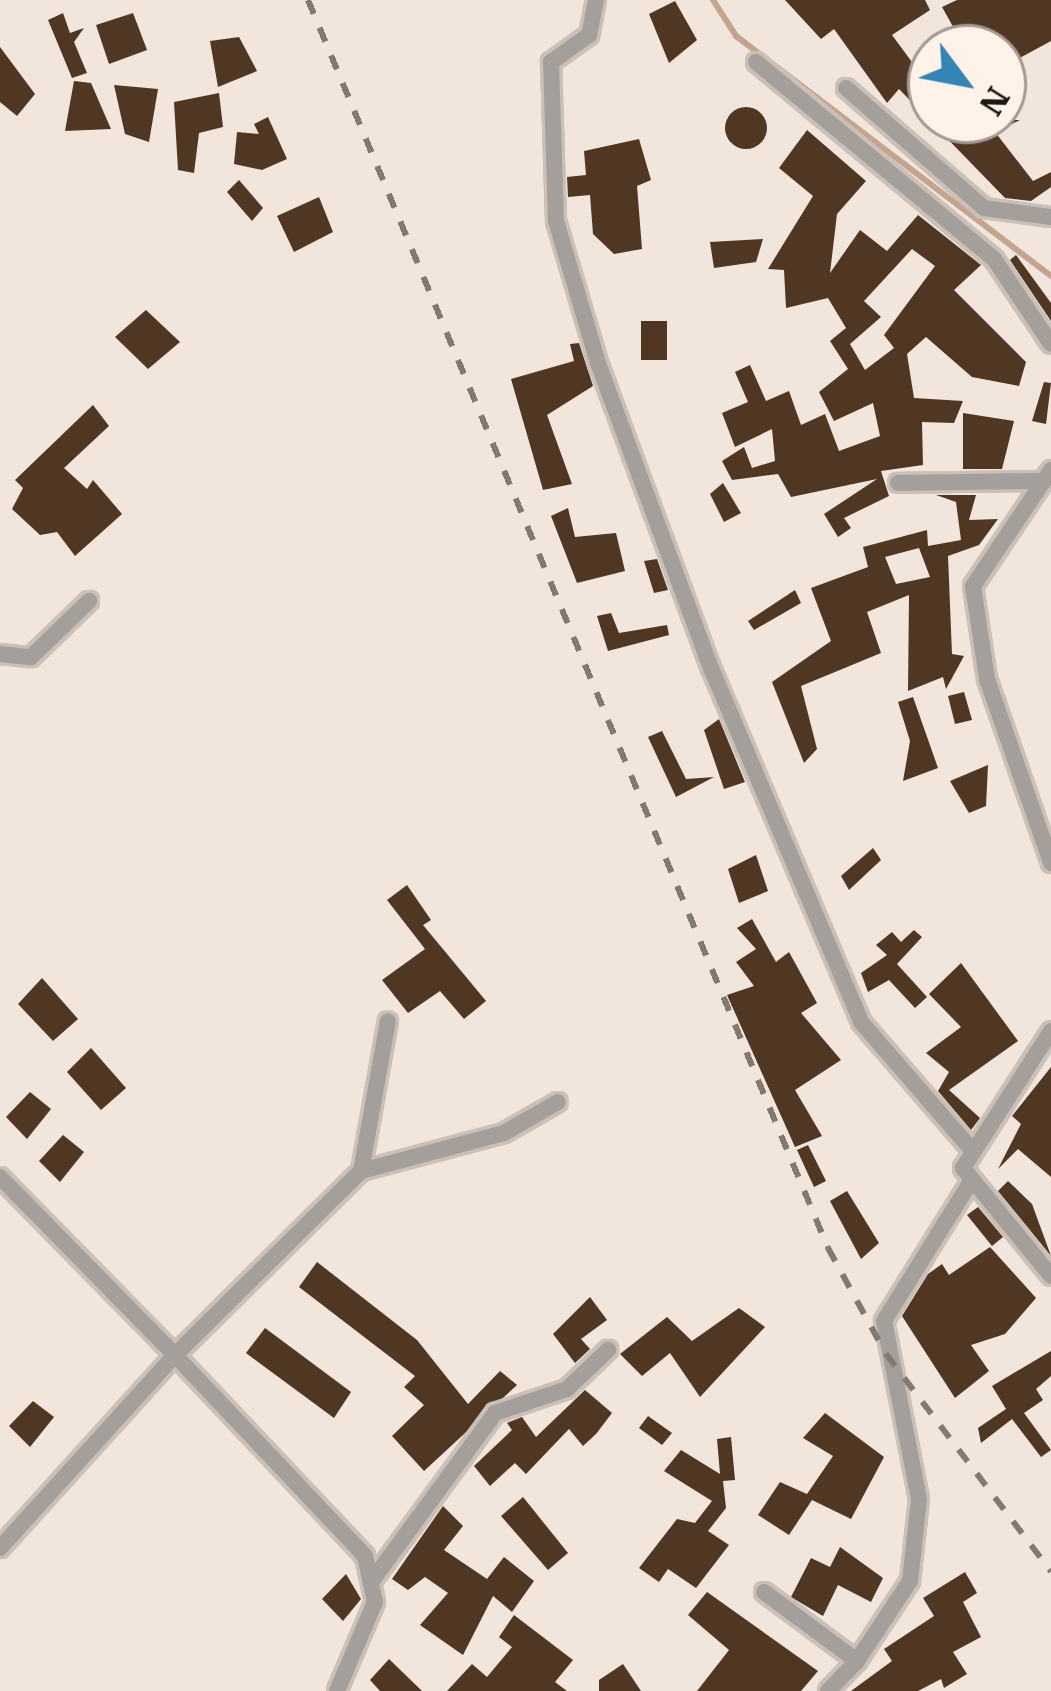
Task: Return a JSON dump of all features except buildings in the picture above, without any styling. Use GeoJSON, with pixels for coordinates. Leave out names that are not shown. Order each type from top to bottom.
{"type":"FeatureCollection","features":[{"type":"Feature","properties":{"kind":"street"},"geometry":{"type":"LineString","coordinates":[[596,0],[589,34],[550,62],[556,221],[598,363],[711,668],[861,1022],[970,1148]]}},
{"type":"Feature","properties":{"kind":"street"},"geometry":{"type":"LineString","coordinates":[[756,62],[994,259],[1051,344]]}},
{"type":"Feature","properties":{"kind":"street"},"geometry":{"type":"LineString","coordinates":[[846,88],[984,208],[1051,217]]}},
{"type":"Feature","properties":{"kind":"street"},"geometry":{"type":"LineString","coordinates":[[898,483],[1047,475]]}},
{"type":"Feature","properties":{"kind":"street"},"geometry":{"type":"LineString","coordinates":[[1047,475],[973,586],[987,679],[1051,863]]}},
{"type":"Feature","properties":{"kind":"street"},"geometry":{"type":"LineString","coordinates":[[0,654],[31,657],[89,601]]}},
{"type":"Feature","properties":{"kind":"street"},"geometry":{"type":"LineString","coordinates":[[361,1171],[388,1021]]}},
{"type":"Feature","properties":{"kind":"street"},"geometry":{"type":"LineString","coordinates":[[828,1691],[856,1661],[910,1581],[919,1499],[884,1321],[971,1181],[970,1148],[1051,1031]]}},
{"type":"Feature","properties":{"kind":"street"},"geometry":{"type":"LineString","coordinates":[[0,1548],[175,1355],[361,1171],[504,1133],[558,1102]]}},
{"type":"Feature","properties":{"kind":"street"},"geometry":{"type":"LineString","coordinates":[[0,1178],[175,1355],[374,1577]]}},
{"type":"Feature","properties":{"kind":"street"},"geometry":{"type":"LineString","coordinates":[[971,1181],[1051,1276]]}},
{"type":"Feature","properties":{"kind":"street"},"geometry":{"type":"LineString","coordinates":[[337,1691],[367,1630],[374,1577],[495,1413],[567,1389],[608,1350]]}},
{"type":"Feature","properties":{"kind":"street"},"geometry":{"type":"LineString","coordinates":[[764,1592],[856,1661]]}},
{"type":"Feature","properties":{"kind":"waterway"},"geometry":{"type":"LineString","coordinates":[[713,0],[736,36],[1051,276]]}},
{"type":"Feature","properties":{"kind":"railway"},"geometry":{"type":"LineString","coordinates":[[308,0],[828,1248],[886,1354],[1051,1571]]}}]}
